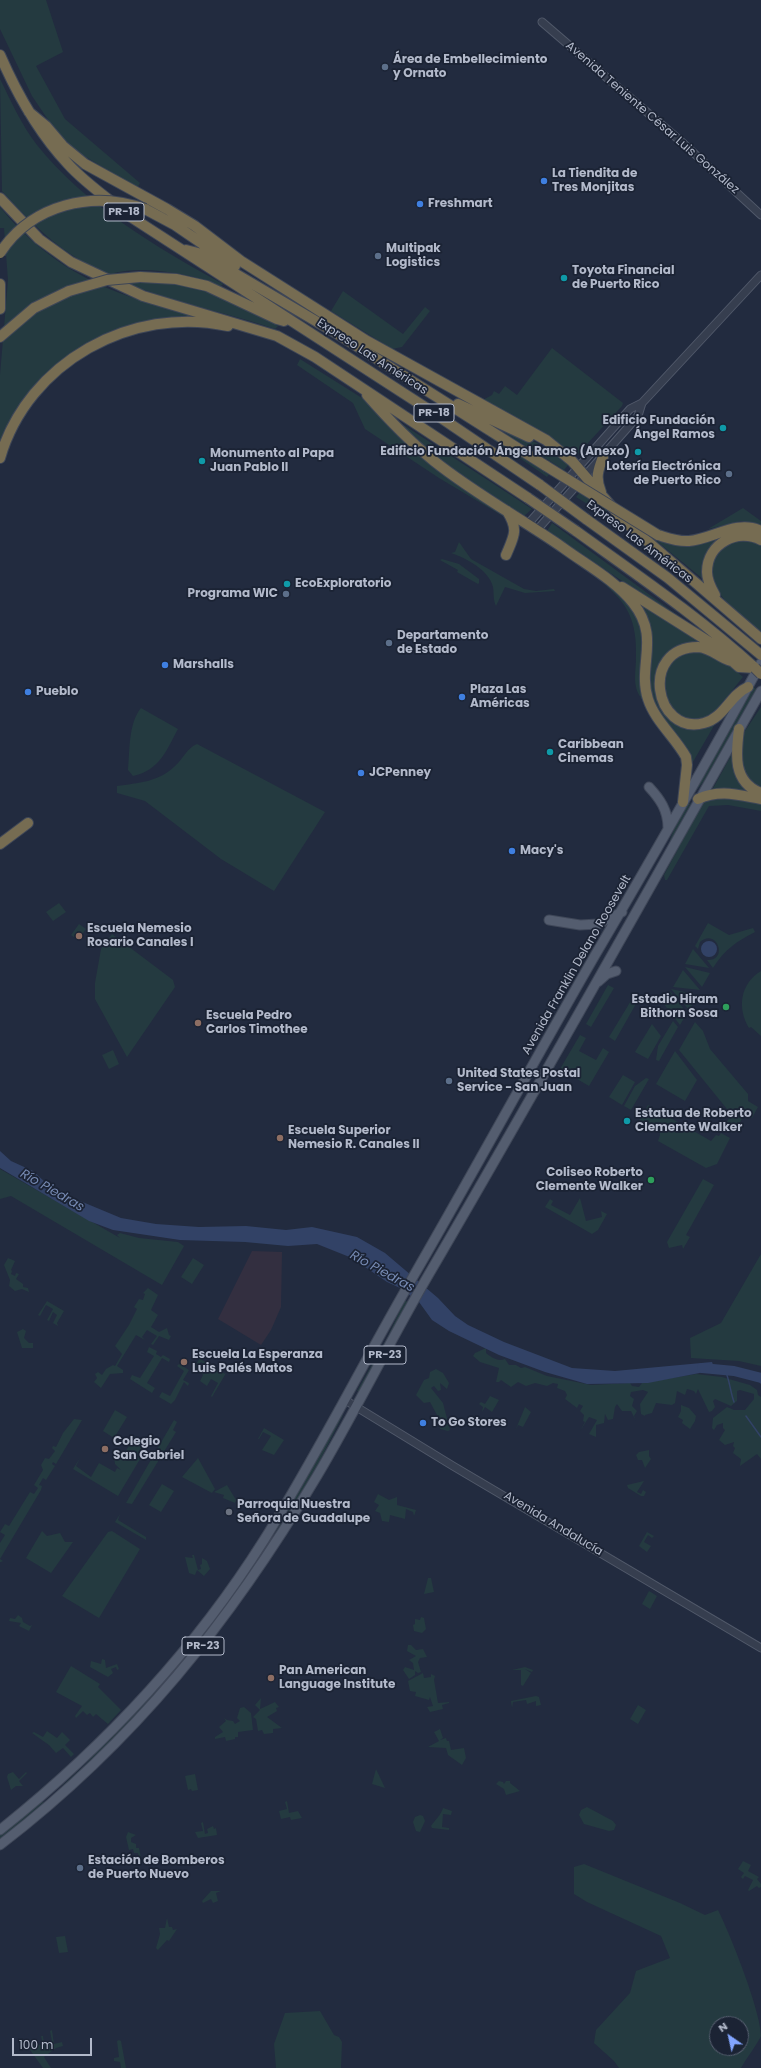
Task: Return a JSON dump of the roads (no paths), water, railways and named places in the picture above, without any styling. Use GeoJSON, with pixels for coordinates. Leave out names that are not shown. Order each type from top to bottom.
{"type":"FeatureCollection","features":[{"type":"Feature","properties":{"kind":"highway","name":"Expreso Las Américas"},"geometry":{"type":"LineString","coordinates":[[0,55],[14,86],[50,144],[74,170],[131,218],[294,322],[540,485],[668,578],[761,655]]}},
{"type":"Feature","properties":{"kind":"highway"},"geometry":{"type":"LineString","coordinates":[[29,112],[46,126],[63,146],[85,164],[168,209],[195,226],[241,261]]}},
{"type":"Feature","properties":{"kind":"highway","name":"PR-18"},"geometry":{"type":"LineString","coordinates":[[0,198],[39,239],[55,252],[87,271],[143,296],[256,328],[277,336],[315,357],[576,531],[660,591],[729,656],[759,669]]}},
{"type":"Feature","properties":{"kind":"highway"},"geometry":{"type":"LineString","coordinates":[[0,253],[20,230],[63,205],[88,200],[106,200],[128,203],[145,208],[175,225],[297,309]]}},
{"type":"Feature","properties":{"kind":"highway"},"geometry":{"type":"LineString","coordinates":[[175,225],[188,229],[241,261],[367,341],[537,434],[577,467],[625,522],[761,639]]}},
{"type":"Feature","properties":{"kind":"highway"},"geometry":{"type":"LineString","coordinates":[[176,247],[202,254],[297,309],[658,535],[673,540],[688,541],[739,527],[750,527],[761,531]]}},
{"type":"Feature","properties":{"kind":"highway"},"geometry":{"type":"LineString","coordinates":[[0,336],[34,308],[69,291],[107,280],[140,277],[176,279],[207,286],[277,319],[294,322]]}},
{"type":"Feature","properties":{"kind":"highway"},"geometry":{"type":"LineString","coordinates":[[0,284],[0,309]]}},
{"type":"Feature","properties":{"kind":"highway"},"geometry":{"type":"LineString","coordinates":[[0,458],[16,421],[44,383],[74,358],[101,342],[127,331],[162,323],[193,321],[245,330],[256,328]]}},
{"type":"Feature","properties":{"kind":"highway"},"geometry":{"type":"LineString","coordinates":[[359,386],[394,426],[432,460],[603,576],[663,612],[729,656]]}},
{"type":"Feature","properties":{"kind":"highway"},"geometry":{"type":"LineString","coordinates":[[437,397],[451,400],[532,438],[553,446]]}},
{"type":"Feature","properties":{"kind":"highway"},"geometry":{"type":"LineString","coordinates":[[604,457],[598,468],[597,479],[605,499]]}},
{"type":"Feature","properties":{"kind":"highway"},"geometry":{"type":"LineString","coordinates":[[504,508],[513,521],[515,532],[506,555]]}},
{"type":"Feature","properties":{"kind":"highway"},"geometry":{"type":"LineString","coordinates":[[716,599],[707,574],[709,561],[714,551],[726,540],[735,536],[752,536],[761,540]]}},
{"type":"Feature","properties":{"kind":"highway"},"geometry":{"type":"LineString","coordinates":[[603,576],[633,602],[646,628],[648,648],[645,680],[646,692],[654,713],[686,757],[687,765],[683,802]]}},
{"type":"Feature","properties":{"kind":"highway"},"geometry":{"type":"LineString","coordinates":[[729,656],[711,649],[698,647],[682,650],[669,658],[661,673],[659,686],[663,702],[668,710],[684,722],[698,724],[707,722],[721,713],[739,691],[748,687]]}},
{"type":"Feature","properties":{"kind":"highway"},"geometry":{"type":"LineString","coordinates":[[739,729],[736,752],[737,766],[748,785],[761,793]]}},
{"type":"Feature","properties":{"kind":"highway"},"geometry":{"type":"LineString","coordinates":[[698,799],[709,794],[733,793],[761,799]]}},
{"type":"Feature","properties":{"kind":"highway"},"geometry":{"type":"LineString","coordinates":[[0,844],[28,822]]}},
{"type":"Feature","properties":{"kind":"main road","name":"Avenida Franklin Delano Roosevelt"},"geometry":{"type":"LineString","coordinates":[[0,1830],[50,1789],[98,1744],[156,1683],[197,1633],[263,1542],[345,1400],[415,1272],[471,1178],[594,958],[622,912],[759,669]]}},
{"type":"Feature","properties":{"kind":"main road","name":"Avenida Franklin Delano Roosevelt"},"geometry":{"type":"LineString","coordinates":[[0,1845],[71,1786],[144,1715],[192,1660],[258,1570],[317,1476],[413,1302],[652,885],[698,799],[761,691]]}},
{"type":"Feature","properties":{"kind":"main road"},"geometry":{"type":"LineString","coordinates":[[649,786],[664,808],[668,819],[668,829]]}},
{"type":"Feature","properties":{"kind":"main road"},"geometry":{"type":"LineString","coordinates":[[549,920],[580,925],[598,924],[622,912]]}},
{"type":"Feature","properties":{"kind":"main road"},"geometry":{"type":"LineString","coordinates":[[590,992],[601,978],[616,971]]}},
{"type":"Feature","properties":{"kind":"street","name":"Avenida Teniente César Luis González"},"geometry":{"type":"LineString","coordinates":[[542,22],[684,144],[761,215]]}},
{"type":"Feature","properties":{"kind":"street"},"geometry":{"type":"LineString","coordinates":[[528,524],[630,409],[642,403],[761,275]]}},
{"type":"Feature","properties":{"kind":"street"},"geometry":{"type":"LineString","coordinates":[[537,530],[604,457],[638,416],[642,403]]}},
{"type":"Feature","properties":{"kind":"street","name":"Avenida Andalucía"},"geometry":{"type":"LineString","coordinates":[[345,1400],[761,1648]]}},
{"type":"Feature","properties":{"kind":"water"},"geometry":{"type":"Polygon","coordinates":[[[709,941],[716,946],[717,949],[712,956],[709,957],[702,952],[701,949],[706,942],[709,941]]]}},
{"type":"Feature","properties":{"kind":"water"},"geometry":{"type":"Polygon","coordinates":[[[0,1151],[11,1161],[33,1171],[58,1194],[73,1198],[121,1218],[156,1224],[199,1227],[246,1226],[286,1230],[312,1227],[357,1237],[385,1253],[438,1298],[455,1316],[468,1325],[504,1342],[572,1368],[615,1371],[712,1362],[715,1370],[648,1383],[587,1384],[545,1372],[499,1355],[449,1331],[432,1320],[419,1302],[400,1288],[387,1282],[352,1258],[317,1244],[288,1246],[245,1242],[180,1240],[113,1230],[89,1221],[0,1168],[0,1151]]]}},
{"type":"Feature","properties":{"kind":"waterway","name":"Río Piedras"},"geometry":{"type":"LineString","coordinates":[[702,1368],[734,1371],[761,1378]]}},
{"type":"Feature","properties":{"kind":"waterway"},"geometry":{"type":"LineString","coordinates":[[725,1370],[734,1402]]}},
{"type":"Feature","properties":{"kind":"waterway","name":"Río Piedras"},"geometry":{"type":"LineString","coordinates":[[755,1376],[761,1383]]}},
{"type":"Feature","properties":{"kind":"waterway"},"geometry":{"type":"LineString","coordinates":[[746,1416],[761,1437]]}},
{"type":"Feature","properties":{"kind":"place","name":"Área de Embellecimiento y Ornato"},"geometry":{"type":"Point","coordinates":[385,67]}},
{"type":"Feature","properties":{"kind":"place","name":"La Tiendita de Tres Monjitas"},"geometry":{"type":"Point","coordinates":[544,181]}},
{"type":"Feature","properties":{"kind":"place","name":"Freshmart"},"geometry":{"type":"Point","coordinates":[420,204]}},
{"type":"Feature","properties":{"kind":"place","name":"Multipak Logistics"},"geometry":{"type":"Point","coordinates":[378,256]}},
{"type":"Feature","properties":{"kind":"place","name":"Toyota Financial de Puerto Rico"},"geometry":{"type":"Point","coordinates":[564,278]}},
{"type":"Feature","properties":{"kind":"place","name":"Edificio Fundación Ángel Ramos"},"geometry":{"type":"Point","coordinates":[723,428]}},
{"type":"Feature","properties":{"kind":"place","name":"Edificio Fundación Ángel Ramos (Anexo)"},"geometry":{"type":"Point","coordinates":[638,452]}},
{"type":"Feature","properties":{"kind":"place","name":"Monumento al Papa Juan Pablo II"},"geometry":{"type":"Point","coordinates":[202,461]}},
{"type":"Feature","properties":{"kind":"place","name":"Lotería Electrónica de Puerto Rico"},"geometry":{"type":"Point","coordinates":[729,474]}},
{"type":"Feature","properties":{"kind":"place","name":"EcoExploratorio"},"geometry":{"type":"Point","coordinates":[287,584]}},
{"type":"Feature","properties":{"kind":"place","name":"Programa WIC"},"geometry":{"type":"Point","coordinates":[286,594]}},
{"type":"Feature","properties":{"kind":"place","name":"Departamento de Estado"},"geometry":{"type":"Point","coordinates":[389,643]}},
{"type":"Feature","properties":{"kind":"place","name":"Marshalls"},"geometry":{"type":"Point","coordinates":[165,665]}},
{"type":"Feature","properties":{"kind":"place","name":"Pueblo"},"geometry":{"type":"Point","coordinates":[28,692]}},
{"type":"Feature","properties":{"kind":"place","name":"Plaza Las Américas"},"geometry":{"type":"Point","coordinates":[462,697]}},
{"type":"Feature","properties":{"kind":"place","name":"Caribbean Cinemas"},"geometry":{"type":"Point","coordinates":[550,752]}},
{"type":"Feature","properties":{"kind":"place","name":"JCPenney"},"geometry":{"type":"Point","coordinates":[361,773]}},
{"type":"Feature","properties":{"kind":"place","name":"Macy's"},"geometry":{"type":"Point","coordinates":[512,851]}},
{"type":"Feature","properties":{"kind":"place","name":"Escuela Nemesio Rosario Canales I"},"geometry":{"type":"Point","coordinates":[79,936]}},
{"type":"Feature","properties":{"kind":"place","name":"Estadio Hiram Bithorn Sosa"},"geometry":{"type":"Point","coordinates":[726,1007]}},
{"type":"Feature","properties":{"kind":"place","name":"Escuela Pedro Carlos Timothee"},"geometry":{"type":"Point","coordinates":[198,1023]}},
{"type":"Feature","properties":{"kind":"place","name":"United States Postal Service - San Juan"},"geometry":{"type":"Point","coordinates":[449,1081]}},
{"type":"Feature","properties":{"kind":"place","name":"Estatua de Roberto Clemente Walker"},"geometry":{"type":"Point","coordinates":[627,1121]}},
{"type":"Feature","properties":{"kind":"place","name":"Escuela Superior Nemesio R. Canales II"},"geometry":{"type":"Point","coordinates":[280,1138]}},
{"type":"Feature","properties":{"kind":"place","name":"Coliseo Roberto Clemente Walker"},"geometry":{"type":"Point","coordinates":[651,1180]}},
{"type":"Feature","properties":{"kind":"place","name":"Escuela La Esperanza Luis Palés Matos"},"geometry":{"type":"Point","coordinates":[184,1362]}},
{"type":"Feature","properties":{"kind":"place","name":"To Go Stores"},"geometry":{"type":"Point","coordinates":[423,1423]}},
{"type":"Feature","properties":{"kind":"place","name":"Colegio San Gabriel"},"geometry":{"type":"Point","coordinates":[105,1449]}},
{"type":"Feature","properties":{"kind":"place","name":"Parroquia Nuestra Señora de Guadalupe"},"geometry":{"type":"Point","coordinates":[229,1512]}},
{"type":"Feature","properties":{"kind":"place","name":"Pan American Language Institute"},"geometry":{"type":"Point","coordinates":[271,1678]}},
{"type":"Feature","properties":{"kind":"place","name":"Estación de Bomberos de Puerto Nuevo"},"geometry":{"type":"Point","coordinates":[80,1868]}}]}
